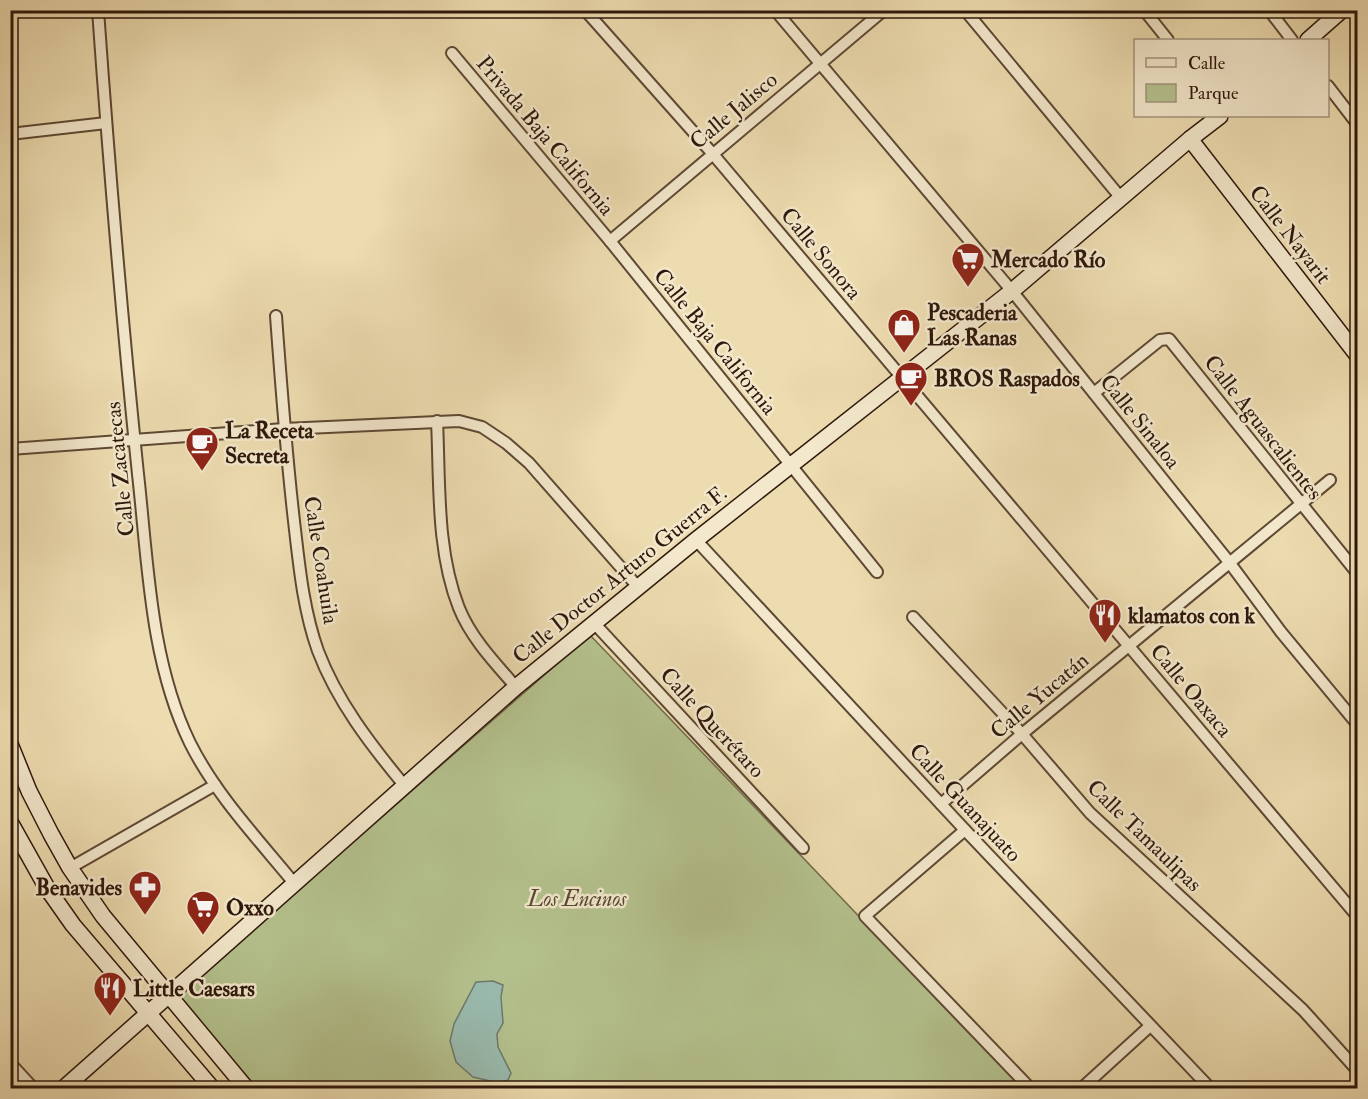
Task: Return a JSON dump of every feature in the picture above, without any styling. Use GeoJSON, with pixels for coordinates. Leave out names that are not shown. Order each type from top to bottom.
{"type":"FeatureCollection","features":[{"type":"Feature","properties":{"kind":"street","name":"Calle Zacatecas"},"geometry":{"type":"LineString","coordinates":[[98,10],[135,439],[158,644],[171,694],[190,743],[214,785],[294,883]]}},
{"type":"Feature","properties":{"kind":"street","name":"Calle Sonora"},"geometry":{"type":"LineString","coordinates":[[585,10],[712,153],[903,378]]}},
{"type":"Feature","properties":{"kind":"street","name":"Calle Sinaloa"},"geometry":{"type":"LineString","coordinates":[[776,10],[819,64],[1012,291],[1229,562],[1281,632],[1358,725]]}},
{"type":"Feature","properties":{"kind":"street","name":"Calle Jalisco"},"geometry":{"type":"LineString","coordinates":[[610,241],[884,10]]}},
{"type":"Feature","properties":{"kind":"street"},"geometry":{"type":"LineString","coordinates":[[965,10],[1121,198]]}},
{"type":"Feature","properties":{"kind":"street"},"geometry":{"type":"LineString","coordinates":[[1144,10],[1167,39]]}},
{"type":"Feature","properties":{"kind":"street"},"geometry":{"type":"LineString","coordinates":[[1269,10],[1291,39]]}},
{"type":"Feature","properties":{"kind":"street"},"geometry":{"type":"LineString","coordinates":[[1309,39],[1342,10]]}},
{"type":"Feature","properties":{"kind":"street","name":"Privada Baja California"},"geometry":{"type":"LineString","coordinates":[[452,53],[610,241]]}},
{"type":"Feature","properties":{"kind":"street"},"geometry":{"type":"LineString","coordinates":[[1329,87],[1358,125]]}},
{"type":"Feature","properties":{"kind":"street","name":"Calle Doctor Arturo Guerra F."},"geometry":{"type":"LineString","coordinates":[[64,1089],[516,687],[696,540],[1012,291],[1190,138],[1219,117]]}},
{"type":"Feature","properties":{"kind":"street"},"geometry":{"type":"LineString","coordinates":[[10,134],[106,123]]}},
{"type":"Feature","properties":{"kind":"street","name":"Calle Nayarit"},"geometry":{"type":"LineString","coordinates":[[1190,138],[1358,356]]}},
{"type":"Feature","properties":{"kind":"street","name":"Calle Baja California"},"geometry":{"type":"LineString","coordinates":[[610,241],[792,465]]}},
{"type":"Feature","properties":{"kind":"street","name":"Calle Coahuila"},"geometry":{"type":"LineString","coordinates":[[276,316],[284,429],[303,595],[318,651],[338,694],[369,743],[404,785]]}},
{"type":"Feature","properties":{"kind":"street","name":"Calle Aguascalientes"},"geometry":{"type":"LineString","coordinates":[[1094,393],[1160,340],[1165,338],[1173,342],[1358,574]]}},
{"type":"Feature","properties":{"kind":"street","name":"Calle Oaxaca"},"geometry":{"type":"LineString","coordinates":[[903,378],[1358,917]]}},
{"type":"Feature","properties":{"kind":"street"},"geometry":{"type":"LineString","coordinates":[[10,450],[284,429],[437,420],[459,421],[482,428],[506,443],[529,463],[638,587]]}},
{"type":"Feature","properties":{"kind":"street"},"geometry":{"type":"LineString","coordinates":[[437,420],[443,533],[450,579],[460,610],[481,645],[516,687]]}},
{"type":"Feature","properties":{"kind":"street"},"geometry":{"type":"LineString","coordinates":[[792,465],[877,572]]}},
{"type":"Feature","properties":{"kind":"street","name":"Calle Yucatán"},"geometry":{"type":"LineString","coordinates":[[941,804],[1022,734],[1330,480]]}},
{"type":"Feature","properties":{"kind":"street","name":"Calle Guanajuato"},"geometry":{"type":"LineString","coordinates":[[696,540],[965,830],[1210,1089]]}},
{"type":"Feature","properties":{"kind":"street","name":"Calle Tamaulipas"},"geometry":{"type":"LineString","coordinates":[[913,617],[1022,734],[1090,813],[1303,1010],[1358,1071]]}},
{"type":"Feature","properties":{"kind":"street","name":"Calle Querétaro"},"geometry":{"type":"LineString","coordinates":[[594,623],[804,848]]}},
{"type":"Feature","properties":{"kind":"street"},"geometry":{"type":"LineString","coordinates":[[10,744],[29,791],[70,868],[103,916],[246,1089]]}},
{"type":"Feature","properties":{"kind":"street"},"geometry":{"type":"LineString","coordinates":[[70,868],[214,785]]}},
{"type":"Feature","properties":{"kind":"street"},"geometry":{"type":"LineString","coordinates":[[10,822],[36,869],[73,925],[212,1089]]}},
{"type":"Feature","properties":{"kind":"street"},"geometry":{"type":"LineString","coordinates":[[965,830],[866,916],[1030,1089]]}},
{"type":"Feature","properties":{"kind":"street"},"geometry":{"type":"LineString","coordinates":[[1082,1089],[1150,1026]]}},
{"type":"Feature","properties":{"kind":"street"},"geometry":{"type":"LineString","coordinates":[[10,1063],[33,1089]]}},
{"type":"Feature","properties":{"kind":"green space","name":"Los Encinos"},"geometry":{"type":"Polygon","coordinates":[[[590,635],[1023,1088],[257,1088],[177,996],[590,635]]]}},
{"type":"Feature","properties":{"kind":"water"},"geometry":{"type":"Polygon","coordinates":[[[493,981],[503,985],[501,997],[503,1023],[497,1034],[498,1047],[511,1073],[508,1080],[499,1083],[473,1077],[456,1062],[450,1041],[454,1024],[476,982],[493,981]]]}},
{"type":"Feature","properties":{"kind":"place","name":"Mercado Río"},"geometry":{"type":"Point","coordinates":[968,288]}},
{"type":"Feature","properties":{"kind":"place","name":"Pescaderia Las Ranas"},"geometry":{"type":"Point","coordinates":[904,354]}},
{"type":"Feature","properties":{"kind":"place","name":"BROS Raspados"},"geometry":{"type":"Point","coordinates":[911,407]}},
{"type":"Feature","properties":{"kind":"place","name":"La Receta Secreta"},"geometry":{"type":"Point","coordinates":[202,472]}},
{"type":"Feature","properties":{"kind":"place","name":"klamatos con k"},"geometry":{"type":"Point","coordinates":[1105,644]}},
{"type":"Feature","properties":{"kind":"place","name":"Benavides"},"geometry":{"type":"Point","coordinates":[145,916]}},
{"type":"Feature","properties":{"kind":"place","name":"Oxxo"},"geometry":{"type":"Point","coordinates":[203,936]}},
{"type":"Feature","properties":{"kind":"place","name":"Little Caesars"},"geometry":{"type":"Point","coordinates":[110,1017]}}]}
